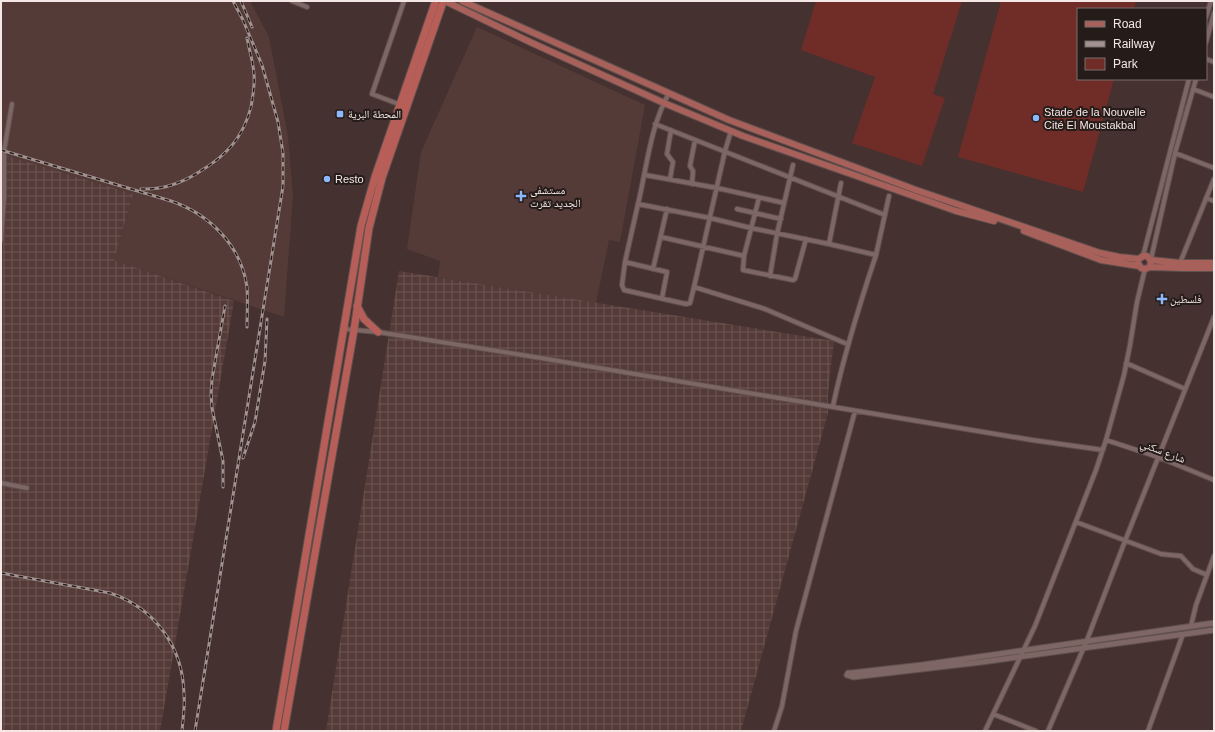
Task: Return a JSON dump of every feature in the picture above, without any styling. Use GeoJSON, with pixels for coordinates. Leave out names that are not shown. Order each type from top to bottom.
{"type":"FeatureCollection","features":[{"type":"Feature","properties":{"kind":"highway"},"geometry":{"type":"LineString","coordinates":[[276,731],[366,206],[441,2]]}},
{"type":"Feature","properties":{"kind":"highway"},"geometry":{"type":"LineString","coordinates":[[284,731],[354,330],[364,256],[374,206],[403,106]]}},
{"type":"Feature","properties":{"kind":"highway"},"geometry":{"type":"LineString","coordinates":[[357,305],[364,320],[378,332]]}},
{"type":"Feature","properties":{"kind":"highway"},"geometry":{"type":"LineString","coordinates":[[323,454],[331,455]]}},
{"type":"Feature","properties":{"kind":"main road"},"geometry":{"type":"LineString","coordinates":[[462,1],[730,120],[915,193]]}},
{"type":"Feature","properties":{"kind":"main road"},"geometry":{"type":"LineString","coordinates":[[441,2],[664,103],[731,131],[1004,224],[1101,260],[1145,263],[1182,268],[1214,268]]}},
{"type":"Feature","properties":{"kind":"main road"},"geometry":{"type":"LineString","coordinates":[[1145,263],[1214,262]]}},
{"type":"Feature","properties":{"kind":"street"},"geometry":{"type":"LineString","coordinates":[[292,1],[308,7]]}},
{"type":"Feature","properties":{"kind":"street"},"geometry":{"type":"LineString","coordinates":[[403,106],[372,94],[404,1]]}},
{"type":"Feature","properties":{"kind":"street"},"geometry":{"type":"LineString","coordinates":[[1207,14],[1211,1]]}},
{"type":"Feature","properties":{"kind":"street"},"geometry":{"type":"LineString","coordinates":[[1207,38],[1214,13]]}},
{"type":"Feature","properties":{"kind":"street"},"geometry":{"type":"LineString","coordinates":[[986,731],[1045,601],[1103,450],[1126,363],[1145,263],[1189,80]]}},
{"type":"Feature","properties":{"kind":"street"},"geometry":{"type":"LineString","coordinates":[[1145,263],[1196,80]]}},
{"type":"Feature","properties":{"kind":"street"},"geometry":{"type":"LineString","coordinates":[[1193,89],[1214,97]]}},
{"type":"Feature","properties":{"kind":"street"},"geometry":{"type":"LineString","coordinates":[[669,93],[655,124],[625,262],[622,285],[624,290],[688,304],[690,303],[731,131]]}},
{"type":"Feature","properties":{"kind":"street"},"geometry":{"type":"LineString","coordinates":[[1,240],[4,198],[4,151],[12,104]]}},
{"type":"Feature","properties":{"kind":"street"},"geometry":{"type":"LineString","coordinates":[[655,124],[885,215]]}},
{"type":"Feature","properties":{"kind":"street"},"geometry":{"type":"LineString","coordinates":[[670,179],[673,162],[667,154],[671,130]]}},
{"type":"Feature","properties":{"kind":"street"},"geometry":{"type":"LineString","coordinates":[[692,184],[693,171],[690,166],[696,140]]}},
{"type":"Feature","properties":{"kind":"street"},"geometry":{"type":"LineString","coordinates":[[1175,153],[1214,168]]}},
{"type":"Feature","properties":{"kind":"street"},"geometry":{"type":"LineString","coordinates":[[770,276],[777,234],[793,164]]}},
{"type":"Feature","properties":{"kind":"street"},"geometry":{"type":"LineString","coordinates":[[645,174],[717,188],[784,204]]}},
{"type":"Feature","properties":{"kind":"street"},"geometry":{"type":"LineString","coordinates":[[1180,263],[1214,179]]}},
{"type":"Feature","properties":{"kind":"street"},"geometry":{"type":"LineString","coordinates":[[829,244],[841,183]]}},
{"type":"Feature","properties":{"kind":"street"},"geometry":{"type":"LineString","coordinates":[[833,406],[847,344],[876,255],[889,196]]}},
{"type":"Feature","properties":{"kind":"street"},"geometry":{"type":"LineString","coordinates":[[759,198],[744,256],[743,270],[795,280],[806,239]]}},
{"type":"Feature","properties":{"kind":"street"},"geometry":{"type":"LineString","coordinates":[[1206,198],[1214,201]]}},
{"type":"Feature","properties":{"kind":"street"},"geometry":{"type":"LineString","coordinates":[[638,204],[710,218],[876,255]]}},
{"type":"Feature","properties":{"kind":"street"},"geometry":{"type":"LineString","coordinates":[[653,269],[667,209]]}},
{"type":"Feature","properties":{"kind":"street"},"geometry":{"type":"LineString","coordinates":[[737,209],[781,219]]}},
{"type":"Feature","properties":{"kind":"street"},"geometry":{"type":"LineString","coordinates":[[661,237],[744,256]]}},
{"type":"Feature","properties":{"kind":"street"},"geometry":{"type":"LineString","coordinates":[[625,262],[666,271],[662,298]]}},
{"type":"Feature","properties":{"kind":"street"},"geometry":{"type":"LineString","coordinates":[[694,287],[764,310],[847,344]]}},
{"type":"Feature","properties":{"kind":"street"},"geometry":{"type":"LineString","coordinates":[[1048,731],[1084,648],[1124,541],[1214,317]]}},
{"type":"Feature","properties":{"kind":"street"},"geometry":{"type":"LineString","coordinates":[[344,329],[378,332],[1032,440],[1103,450]]}},
{"type":"Feature","properties":{"kind":"street"},"geometry":{"type":"LineString","coordinates":[[1126,363],[1185,389]]}},
{"type":"Feature","properties":{"kind":"street"},"geometry":{"type":"LineString","coordinates":[[774,731],[782,706],[796,631],[855,411]]}},
{"type":"Feature","properties":{"kind":"street","name":"شارع سكني"},"geometry":{"type":"LineString","coordinates":[[1106,440],[1214,480]]}},
{"type":"Feature","properties":{"kind":"street"},"geometry":{"type":"LineString","coordinates":[[1,483],[28,488]]}},
{"type":"Feature","properties":{"kind":"street"},"geometry":{"type":"LineString","coordinates":[[1076,522],[1161,554],[1181,556],[1193,569],[1208,575]]}},
{"type":"Feature","properties":{"kind":"street"},"geometry":{"type":"LineString","coordinates":[[1190,626],[1214,556]]}},
{"type":"Feature","properties":{"kind":"street"},"geometry":{"type":"LineString","coordinates":[[1214,623],[1024,649],[922,665],[851,673],[847,675],[853,677],[1214,630]]}},
{"type":"Feature","properties":{"kind":"street"},"geometry":{"type":"LineString","coordinates":[[1148,731],[1184,634]]}},
{"type":"Feature","properties":{"kind":"street"},"geometry":{"type":"LineString","coordinates":[[993,714],[1036,731]]}},
{"type":"Feature","properties":{"kind":"shaded area"},"geometry":{"type":"Polygon","coordinates":[[[1,1],[250,1],[269,37],[288,136],[293,195],[284,317],[114,260],[133,194],[1,154],[1,1]]]}},
{"type":"Feature","properties":{"kind":"shaded area","name":"مستشفى الجديد تقرت"},"geometry":{"type":"Polygon","coordinates":[[[477,27],[645,105],[620,242],[609,240],[596,303],[438,277],[440,261],[407,249],[421,152],[477,27]]]}},
{"type":"Feature","properties":{"kind":"shaded area"},"geometry":{"type":"Polygon","coordinates":[[[1,154],[133,194],[114,260],[234,301],[160,731],[1,731],[1,154]]]}},
{"type":"Feature","properties":{"kind":"shaded area"},"geometry":{"type":"Polygon","coordinates":[[[399,271],[834,341],[828,393],[828,413],[741,731],[326,731],[399,271]]]}},
{"type":"Feature","properties":{"kind":"green space"},"geometry":{"type":"Polygon","coordinates":[[[816,1],[962,1],[933,94],[945,98],[922,166],[852,143],[875,77],[801,50],[816,1]]]}},
{"type":"Feature","properties":{"kind":"green space","name":"Stade de la Nouvelle Cité El Moustakbal"},"geometry":{"type":"Polygon","coordinates":[[[1001,1],[1136,2],[1134,8],[1077,8],[1077,80],[1114,80],[1083,192],[958,157],[1001,1]]]}},
{"type":"Feature","properties":{"kind":"railway"},"geometry":{"type":"LineString","coordinates":[[195,731],[283,186],[283,153],[278,122],[262,65],[243,20],[233,1]]}},
{"type":"Feature","properties":{"kind":"railway"},"geometry":{"type":"LineString","coordinates":[[241,1],[252,27]]}},
{"type":"Feature","properties":{"kind":"railway"},"geometry":{"type":"LineString","coordinates":[[141,189],[164,187],[192,176],[209,166],[225,153],[238,137],[248,118],[254,86],[252,60],[247,38]]}},
{"type":"Feature","properties":{"kind":"railway"},"geometry":{"type":"LineString","coordinates":[[1,150],[171,201],[198,214],[221,233],[238,258],[244,272],[247,287],[247,327]]}},
{"type":"Feature","properties":{"kind":"railway"},"geometry":{"type":"LineString","coordinates":[[223,487],[223,461],[212,408],[211,394],[212,379],[225,306]]}},
{"type":"Feature","properties":{"kind":"railway"},"geometry":{"type":"LineString","coordinates":[[243,458],[255,422],[265,361],[267,319]]}},
{"type":"Feature","properties":{"kind":"railway"},"geometry":{"type":"LineString","coordinates":[[1,573],[110,593],[140,608],[153,619],[164,632],[172,645],[178,660],[184,694],[182,731]]}},
{"type":"Feature","properties":{"kind":"place","name":"المحطة البرية"},"geometry":{"type":"Point","coordinates":[340,114]}},
{"type":"Feature","properties":{"kind":"place","name":"Stade de la Nouvelle Cité El Moustakbal"},"geometry":{"type":"Point","coordinates":[1036,118]}},
{"type":"Feature","properties":{"kind":"place","name":"Resto"},"geometry":{"type":"Point","coordinates":[327,179]}},
{"type":"Feature","properties":{"kind":"place","name":"مستشفى الجديد تقرت"},"geometry":{"type":"Point","coordinates":[521,196]}},
{"type":"Feature","properties":{"kind":"place","name":"فلسطين"},"geometry":{"type":"Point","coordinates":[1162,299]}}]}
